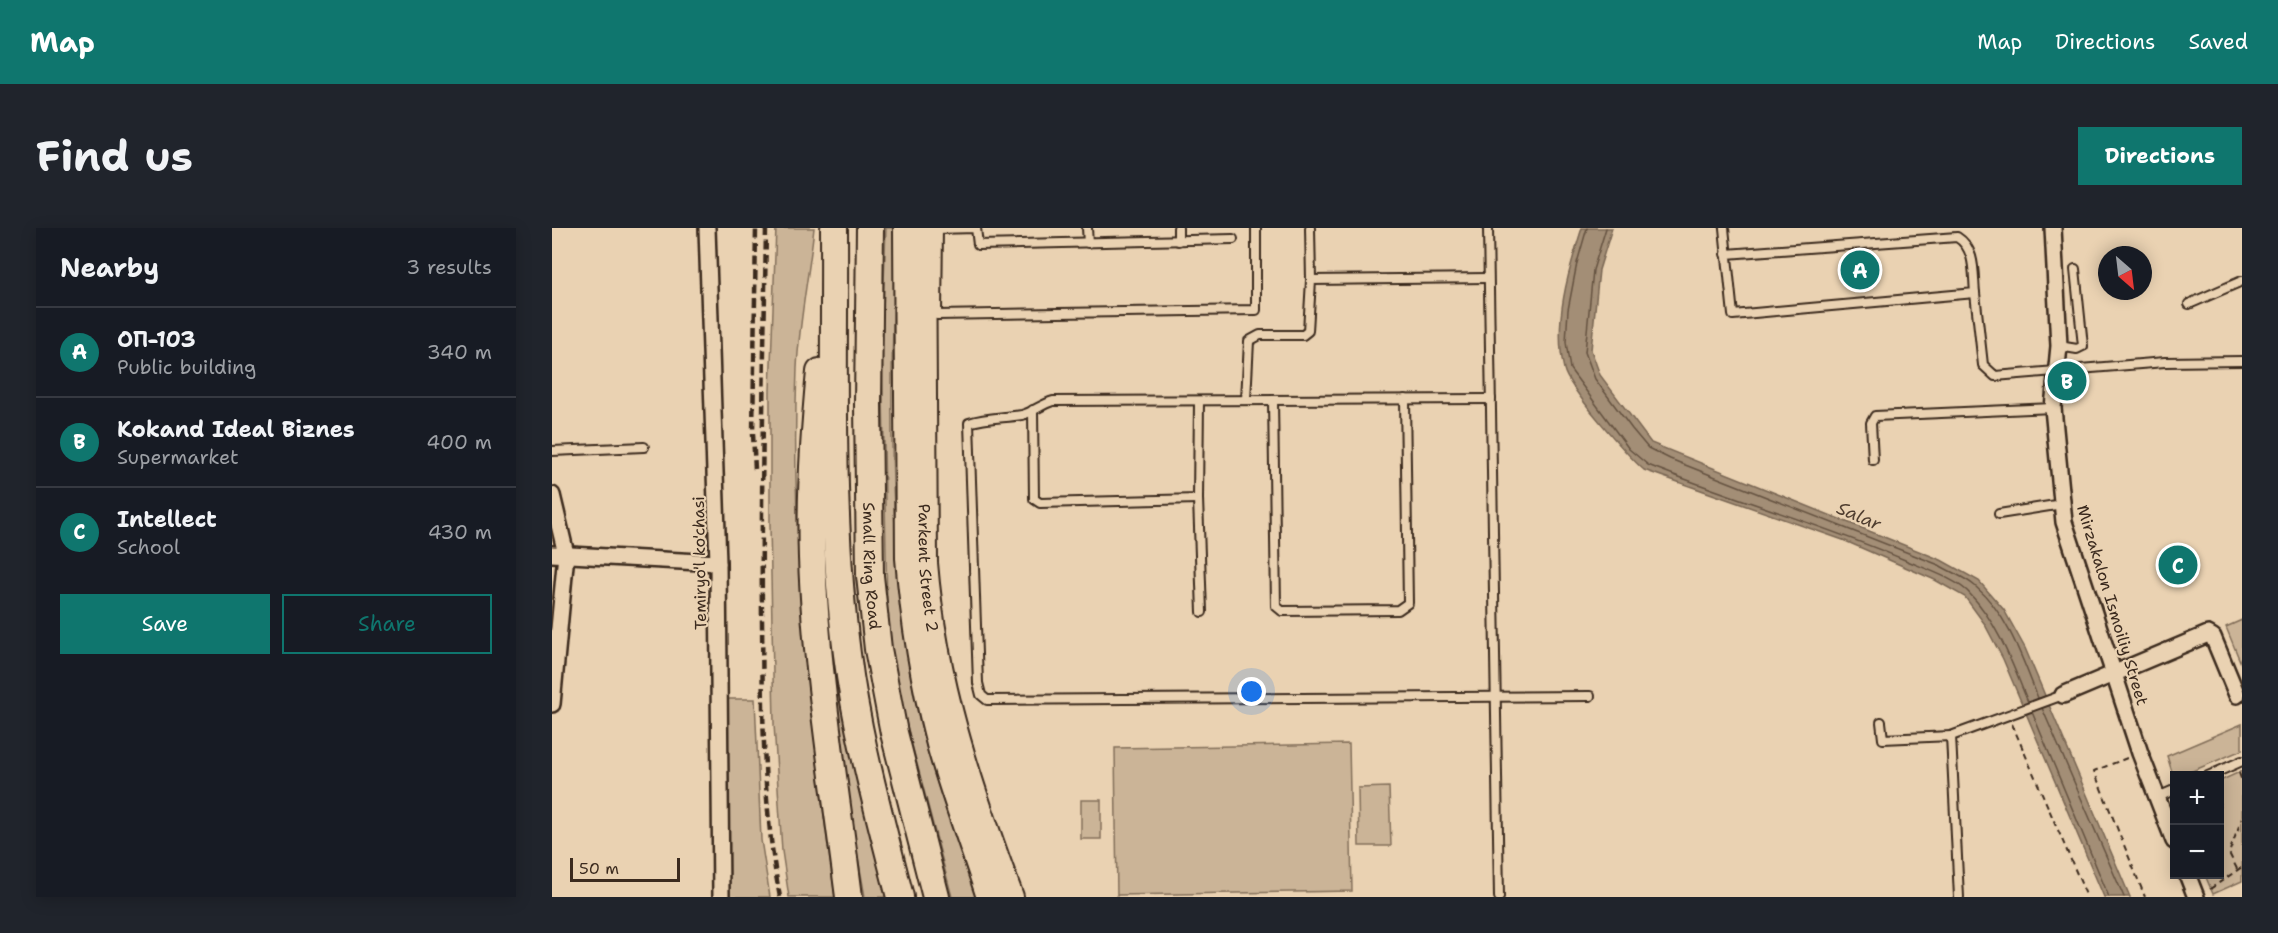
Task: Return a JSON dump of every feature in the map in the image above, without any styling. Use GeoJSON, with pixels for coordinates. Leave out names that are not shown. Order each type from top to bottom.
{"type":"FeatureCollection","features":[{"type":"Feature","properties":{"kind":"highway"},"geometry":{"type":"LineString","coordinates":[[834,228],[814,444],[812,551],[823,685],[849,897]]}},
{"type":"Feature","properties":{"kind":"highway","name":"Small Ring Road"},"geometry":{"type":"LineString","coordinates":[[834,228],[835,438],[839,560],[847,654],[858,723],[900,897]]}},
{"type":"Feature","properties":{"kind":"highway","name":"Small Ring Road"},"geometry":{"type":"LineString","coordinates":[[870,228],[870,576],[878,649],[894,733],[936,897]]}},
{"type":"Feature","properties":{"kind":"highway"},"geometry":{"type":"LineString","coordinates":[[915,228],[909,558],[913,608],[920,657],[940,745],[990,897]]}},
{"type":"Feature","properties":{"kind":"main road","name":"Parkent Street 2"},"geometry":{"type":"LineString","coordinates":[[915,228],[928,603],[942,684],[962,761],[1011,897]]}},
{"type":"Feature","properties":{"kind":"street","name":"Temiryo'l ko'chasi"},"geometry":{"type":"LineString","coordinates":[[707,228],[718,563],[721,897]]}},
{"type":"Feature","properties":{"kind":"street","name":"Mirzakalon Ismoiliy Street"},"geometry":{"type":"LineString","coordinates":[[2053,228],[2059,346],[2054,408],[2064,522],[2140,753],[2170,828]]}},
{"type":"Feature","properties":{"kind":"street"},"geometry":{"type":"LineString","coordinates":[[552,495],[559,554],[552,704]]}},
{"type":"Feature","properties":{"kind":"street"},"geometry":{"type":"LineString","coordinates":[[559,554],[718,563]]}},
{"type":"Feature","properties":{"kind":"street"},"geometry":{"type":"LineString","coordinates":[[2063,695],[2211,634],[2237,695]]}},
{"type":"Feature","properties":{"kind":"street"},"geometry":{"type":"LineString","coordinates":[[2190,879],[2201,895]]}},
{"type":"Feature","properties":{"kind":"lane"},"geometry":{"type":"LineString","coordinates":[[915,228],[976,228],[978,245],[1233,239]]}},
{"type":"Feature","properties":{"kind":"lane"},"geometry":{"type":"LineString","coordinates":[[938,228],[937,315],[1256,310],[1256,228]]}},
{"type":"Feature","properties":{"kind":"lane"},"geometry":{"type":"LineString","coordinates":[[1087,228],[1088,243]]}},
{"type":"Feature","properties":{"kind":"lane"},"geometry":{"type":"LineString","coordinates":[[1178,228],[1178,241]]}},
{"type":"Feature","properties":{"kind":"lane"},"geometry":{"type":"LineString","coordinates":[[1246,400],[1249,341],[1260,335],[1303,335],[1308,331],[1311,280],[1310,228]]}},
{"type":"Feature","properties":{"kind":"lane"},"geometry":{"type":"LineString","coordinates":[[1488,228],[1499,897]]}},
{"type":"Feature","properties":{"kind":"lane"},"geometry":{"type":"LineString","coordinates":[[1724,228],[1733,315],[1975,293]]}},
{"type":"Feature","properties":{"kind":"lane"},"geometry":{"type":"LineString","coordinates":[[1726,254],[1957,237],[1966,243],[1971,252],[1983,365],[1995,375],[2165,362],[2242,361]]}},
{"type":"Feature","properties":{"kind":"lane"},"geometry":{"type":"LineString","coordinates":[[2059,346],[2077,349],[2083,346],[2075,269]]}},
{"type":"Feature","properties":{"kind":"lane"},"geometry":{"type":"LineString","coordinates":[[1311,280],[1488,278]]}},
{"type":"Feature","properties":{"kind":"lane"},"geometry":{"type":"LineString","coordinates":[[2188,304],[2242,281]]}},
{"type":"Feature","properties":{"kind":"lane"},"geometry":{"type":"LineString","coordinates":[[1273,400],[1276,606],[1282,611],[1398,610],[1408,603],[1405,399]]}},
{"type":"Feature","properties":{"kind":"lane"},"geometry":{"type":"LineString","coordinates":[[1491,399],[1053,401],[1026,415],[981,419],[969,423],[978,683],[981,695],[987,700],[1590,696]]}},
{"type":"Feature","properties":{"kind":"lane"},"geometry":{"type":"LineString","coordinates":[[1199,401],[1198,500],[1202,612]]}},
{"type":"Feature","properties":{"kind":"lane"},"geometry":{"type":"LineString","coordinates":[[1873,460],[1871,423],[1875,416],[2054,408]]}},
{"type":"Feature","properties":{"kind":"lane"},"geometry":{"type":"LineString","coordinates":[[1034,410],[1034,499],[1040,502],[1198,500]]}},
{"type":"Feature","properties":{"kind":"lane"},"geometry":{"type":"LineString","coordinates":[[552,452],[644,447]]}},
{"type":"Feature","properties":{"kind":"lane"},"geometry":{"type":"LineString","coordinates":[[1999,514],[2062,504]]}},
{"type":"Feature","properties":{"kind":"lane"},"geometry":{"type":"LineString","coordinates":[[1881,722],[1882,739],[1951,736],[2063,695]]}},
{"type":"Feature","properties":{"kind":"lane"},"geometry":{"type":"LineString","coordinates":[[1951,736],[1959,897]]}},
{"type":"Feature","properties":{"kind":"lane"},"geometry":{"type":"LineString","coordinates":[[2219,771],[2242,760]]}},
{"type":"Feature","properties":{"kind":"lane"},"geometry":{"type":"LineString","coordinates":[[2158,797],[2170,792]]}},
{"type":"Feature","properties":{"kind":"path"},"geometry":{"type":"LineString","coordinates":[[2007,716],[2021,740],[2087,897]]}},
{"type":"Feature","properties":{"kind":"path"},"geometry":{"type":"LineString","coordinates":[[2140,753],[2094,771],[2145,897]]}},
{"type":"Feature","properties":{"kind":"path"},"geometry":{"type":"LineString","coordinates":[[2237,869],[2229,853],[2242,818]]}},
{"type":"Feature","properties":{"kind":"path"},"geometry":{"type":"LineString","coordinates":[[2201,895],[2242,867]]}},
{"type":"Feature","properties":{"kind":"shaded area"},"geometry":{"type":"Polygon","coordinates":[[[776,228],[814,228],[798,351],[796,501],[810,699],[835,897],[789,897],[782,851],[774,724],[770,525],[770,391],[776,228]]]}},
{"type":"Feature","properties":{"kind":"shaded area"},"geometry":{"type":"Polygon","coordinates":[[[886,228],[897,228],[892,344],[892,462],[905,637],[919,720],[933,771],[978,897],[952,897],[896,684],[887,607],[882,337],[886,228]]]}},
{"type":"Feature","properties":{"kind":"shaded area"},"geometry":{"type":"Polygon","coordinates":[[[824,521],[850,733],[886,897],[865,897],[845,784],[832,667],[824,521]]]}},
{"type":"Feature","properties":{"kind":"shaded area"},"geometry":{"type":"Polygon","coordinates":[[[2242,620],[2242,666],[2226,627],[2242,620]]]}},
{"type":"Feature","properties":{"kind":"shaded area"},"geometry":{"type":"Polygon","coordinates":[[[725,699],[755,699],[761,840],[770,897],[727,897],[725,699]]]}},
{"type":"Feature","properties":{"kind":"shaded area"},"geometry":{"type":"Polygon","coordinates":[[[2242,724],[2242,750],[2192,771],[2172,771],[2167,756],[2242,724]]]}},
{"type":"Feature","properties":{"kind":"shaded area"},"geometry":{"type":"Polygon","coordinates":[[[1349,744],[1352,891],[1117,895],[1115,748],[1349,744]]]}},
{"type":"Feature","properties":{"kind":"shaded area"},"geometry":{"type":"Polygon","coordinates":[[[2242,771],[2242,881],[2213,894],[2207,879],[2224,879],[2224,779],[2242,771]]]}},
{"type":"Feature","properties":{"kind":"shaded area"},"geometry":{"type":"Polygon","coordinates":[[[1389,787],[1391,846],[1359,846],[1358,788],[1389,787]]]}},
{"type":"Feature","properties":{"kind":"shaded area"},"geometry":{"type":"Polygon","coordinates":[[[1081,800],[1101,800],[1101,839],[1081,839],[1081,800]]]}},
{"type":"Feature","properties":{"kind":"water","name":"Salar"},"geometry":{"type":"Polygon","coordinates":[[[1582,228],[1612,228],[1599,270],[1591,350],[1600,375],[1651,443],[1941,560],[1979,581],[2004,610],[2025,648],[2130,897],[2104,897],[2003,659],[1984,623],[1965,597],[1935,580],[1843,540],[1644,470],[1600,421],[1568,378],[1561,352],[1561,316],[1564,298],[1582,228]]]}},
{"type":"Feature","properties":{"kind":"railway"},"geometry":{"type":"LineString","coordinates":[[755,469],[753,434],[756,228]]}},
{"type":"Feature","properties":{"kind":"railway"},"geometry":{"type":"LineString","coordinates":[[766,228],[762,522],[763,724],[770,829],[780,897]]}},
{"type":"Feature","properties":{"kind":"place","name":"ОП-103"},"geometry":{"type":"Point","coordinates":[1860,270]}},
{"type":"Feature","properties":{"kind":"place","name":"Kokand Ideal Biznes"},"geometry":{"type":"Point","coordinates":[2067,381]}},
{"type":"Feature","properties":{"kind":"place","name":"Intellect"},"geometry":{"type":"Point","coordinates":[2178,565]}}]}
